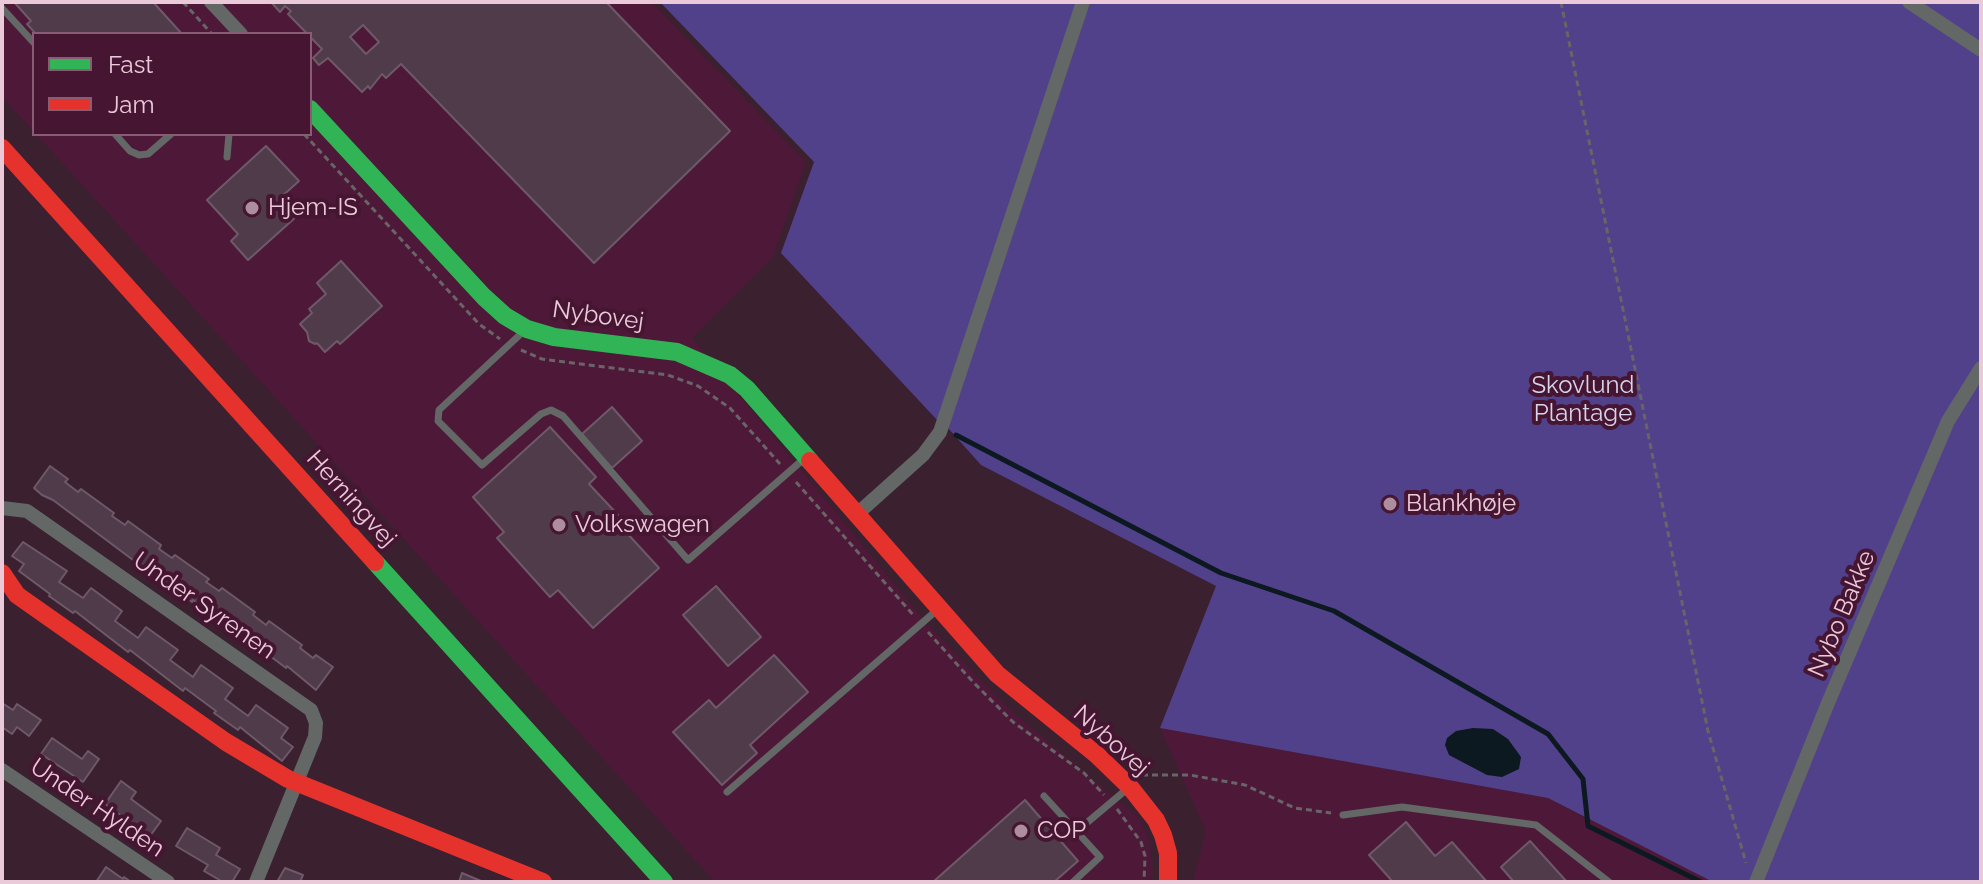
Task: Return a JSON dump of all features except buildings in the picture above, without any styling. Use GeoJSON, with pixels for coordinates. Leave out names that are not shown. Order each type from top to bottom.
{"type":"FeatureCollection","features":[{"type":"Feature","properties":{"kind":"street"},"geometry":{"type":"LineString","coordinates":[[211,2],[239,32]]}},
{"type":"Feature","properties":{"kind":"street"},"geometry":{"type":"LineString","coordinates":[[856,515],[923,455],[940,432],[1083,2]]}},
{"type":"Feature","properties":{"kind":"street"},"geometry":{"type":"LineString","coordinates":[[1909,2],[1981,50]]}},
{"type":"Feature","properties":{"kind":"street","name":"Nybovej"},"geometry":{"type":"LineString","coordinates":[[312,111],[505,316],[527,329],[554,337],[658,348],[692,356],[730,375],[747,389],[997,674],[1097,755],[1126,783],[1156,820],[1163,835],[1168,853],[1168,882]]}},
{"type":"Feature","properties":{"kind":"street","name":"Herningvej"},"geometry":{"type":"LineString","coordinates":[[2,148],[664,882]]}},
{"type":"Feature","properties":{"kind":"street","name":"Nybo Bakke"},"geometry":{"type":"LineString","coordinates":[[1756,882],[1948,421],[1981,368]]}},
{"type":"Feature","properties":{"kind":"street","name":"Under Syrenen"},"geometry":{"type":"LineString","coordinates":[[2,508],[27,511],[311,710],[316,723],[315,737],[256,882]]}},
{"type":"Feature","properties":{"kind":"street"},"geometry":{"type":"LineString","coordinates":[[2,573],[17,595],[226,742],[297,783],[543,882]]}},
{"type":"Feature","properties":{"kind":"street","name":"Under Hylden"},"geometry":{"type":"LineString","coordinates":[[2,770],[168,882]]}},
{"type":"Feature","properties":{"kind":"lane"},"geometry":{"type":"LineString","coordinates":[[2,8],[32,41]]}},
{"type":"Feature","properties":{"kind":"lane"},"geometry":{"type":"LineString","coordinates":[[117,136],[130,151],[139,155],[148,154],[169,136]]}},
{"type":"Feature","properties":{"kind":"lane"},"geometry":{"type":"LineString","coordinates":[[227,157],[229,136]]}},
{"type":"Feature","properties":{"kind":"lane"},"geometry":{"type":"LineString","coordinates":[[527,329],[439,410],[438,421],[482,465],[541,414],[551,410],[563,416],[688,560],[806,457]]}},
{"type":"Feature","properties":{"kind":"lane"},"geometry":{"type":"LineString","coordinates":[[727,792],[939,608]]}},
{"type":"Feature","properties":{"kind":"lane"},"geometry":{"type":"LineString","coordinates":[[1077,831],[1111,802],[1126,783]]}},
{"type":"Feature","properties":{"kind":"lane"},"geometry":{"type":"LineString","coordinates":[[1044,796],[1100,857],[1073,882]]}},
{"type":"Feature","properties":{"kind":"lane"},"geometry":{"type":"LineString","coordinates":[[1343,815],[1402,807],[1536,825],[1609,882]]}},
{"type":"Feature","properties":{"kind":"path"},"geometry":{"type":"LineString","coordinates":[[183,2],[210,32]]}},
{"type":"Feature","properties":{"kind":"path"},"geometry":{"type":"LineString","coordinates":[[1561,2],[1708,731],[1748,867]]}},
{"type":"Feature","properties":{"kind":"path"},"geometry":{"type":"LineString","coordinates":[[306,136],[479,324],[509,344],[542,359],[668,375],[698,386],[730,408],[973,682],[1013,722],[1084,773],[1134,828],[1145,856],[1144,882]]}},
{"type":"Feature","properties":{"kind":"path"},"geometry":{"type":"LineString","coordinates":[[1126,783],[1137,775],[1190,775],[1245,785],[1295,808],[1343,815]]}},
{"type":"Feature","properties":{"kind":"shaded area"},"geometry":{"type":"Polygon","coordinates":[[[2,2],[651,2],[806,162],[773,257],[692,338],[928,625],[1007,707],[1139,818],[1149,839],[1153,872],[1150,882],[715,882],[38,136],[312,136],[312,32],[32,32],[32,130],[2,97],[2,2]]]}},
{"type":"Feature","properties":{"kind":"shaded area"},"geometry":{"type":"Polygon","coordinates":[[[1160,728],[1548,798],[1713,882],[1193,882],[1206,831],[1160,728]]]}},
{"type":"Feature","properties":{"kind":"shaded area"},"geometry":{"type":"Polygon","coordinates":[[[1493,729],[1508,739],[1521,757],[1519,769],[1502,777],[1487,775],[1449,755],[1445,745],[1447,738],[1456,731],[1493,729]]]}},
{"type":"Feature","properties":{"kind":"green space"},"geometry":{"type":"Polygon","coordinates":[[[660,2],[1079,2],[938,421],[781,253],[814,162],[660,2]]]}},
{"type":"Feature","properties":{"kind":"green space","name":"Skovlund Plantage"},"geometry":{"type":"Polygon","coordinates":[[[1090,2],[1981,2],[1981,882],[1713,882],[1548,798],[1160,728],[1216,586],[981,465],[948,428],[1090,2]]]}},
{"type":"Feature","properties":{"kind":"waterway"},"geometry":{"type":"LineString","coordinates":[[956,435],[1221,573],[1334,611],[1548,734],[1583,779],[1588,826],[1701,882]]}},
{"type":"Feature","properties":{"kind":"traffic: fast"},"geometry":{"type":"LineString","coordinates":[[312,111],[505,316],[527,329],[554,337],[677,352],[730,375],[747,389],[810,461]]}},
{"type":"Feature","properties":{"kind":"traffic: fast"},"geometry":{"type":"LineString","coordinates":[[375,562],[664,882]]}},
{"type":"Feature","properties":{"kind":"traffic: jam"},"geometry":{"type":"LineString","coordinates":[[2,148],[375,562]]}},
{"type":"Feature","properties":{"kind":"traffic: jam"},"geometry":{"type":"LineString","coordinates":[[810,461],[997,674],[1097,755],[1130,787],[1156,820],[1163,835],[1168,853],[1168,882]]}},
{"type":"Feature","properties":{"kind":"traffic: jam"},"geometry":{"type":"LineString","coordinates":[[2,573],[17,595],[226,742],[288,779],[543,882]]}},
{"type":"Feature","properties":{"kind":"place","name":"Hjem-IS"},"geometry":{"type":"Point","coordinates":[252,208]}},
{"type":"Feature","properties":{"kind":"place","name":"Blankhøje"},"geometry":{"type":"Point","coordinates":[1390,504]}},
{"type":"Feature","properties":{"kind":"place","name":"Volkswagen"},"geometry":{"type":"Point","coordinates":[559,525]}},
{"type":"Feature","properties":{"kind":"place","name":"COP"},"geometry":{"type":"Point","coordinates":[1021,831]}}]}
